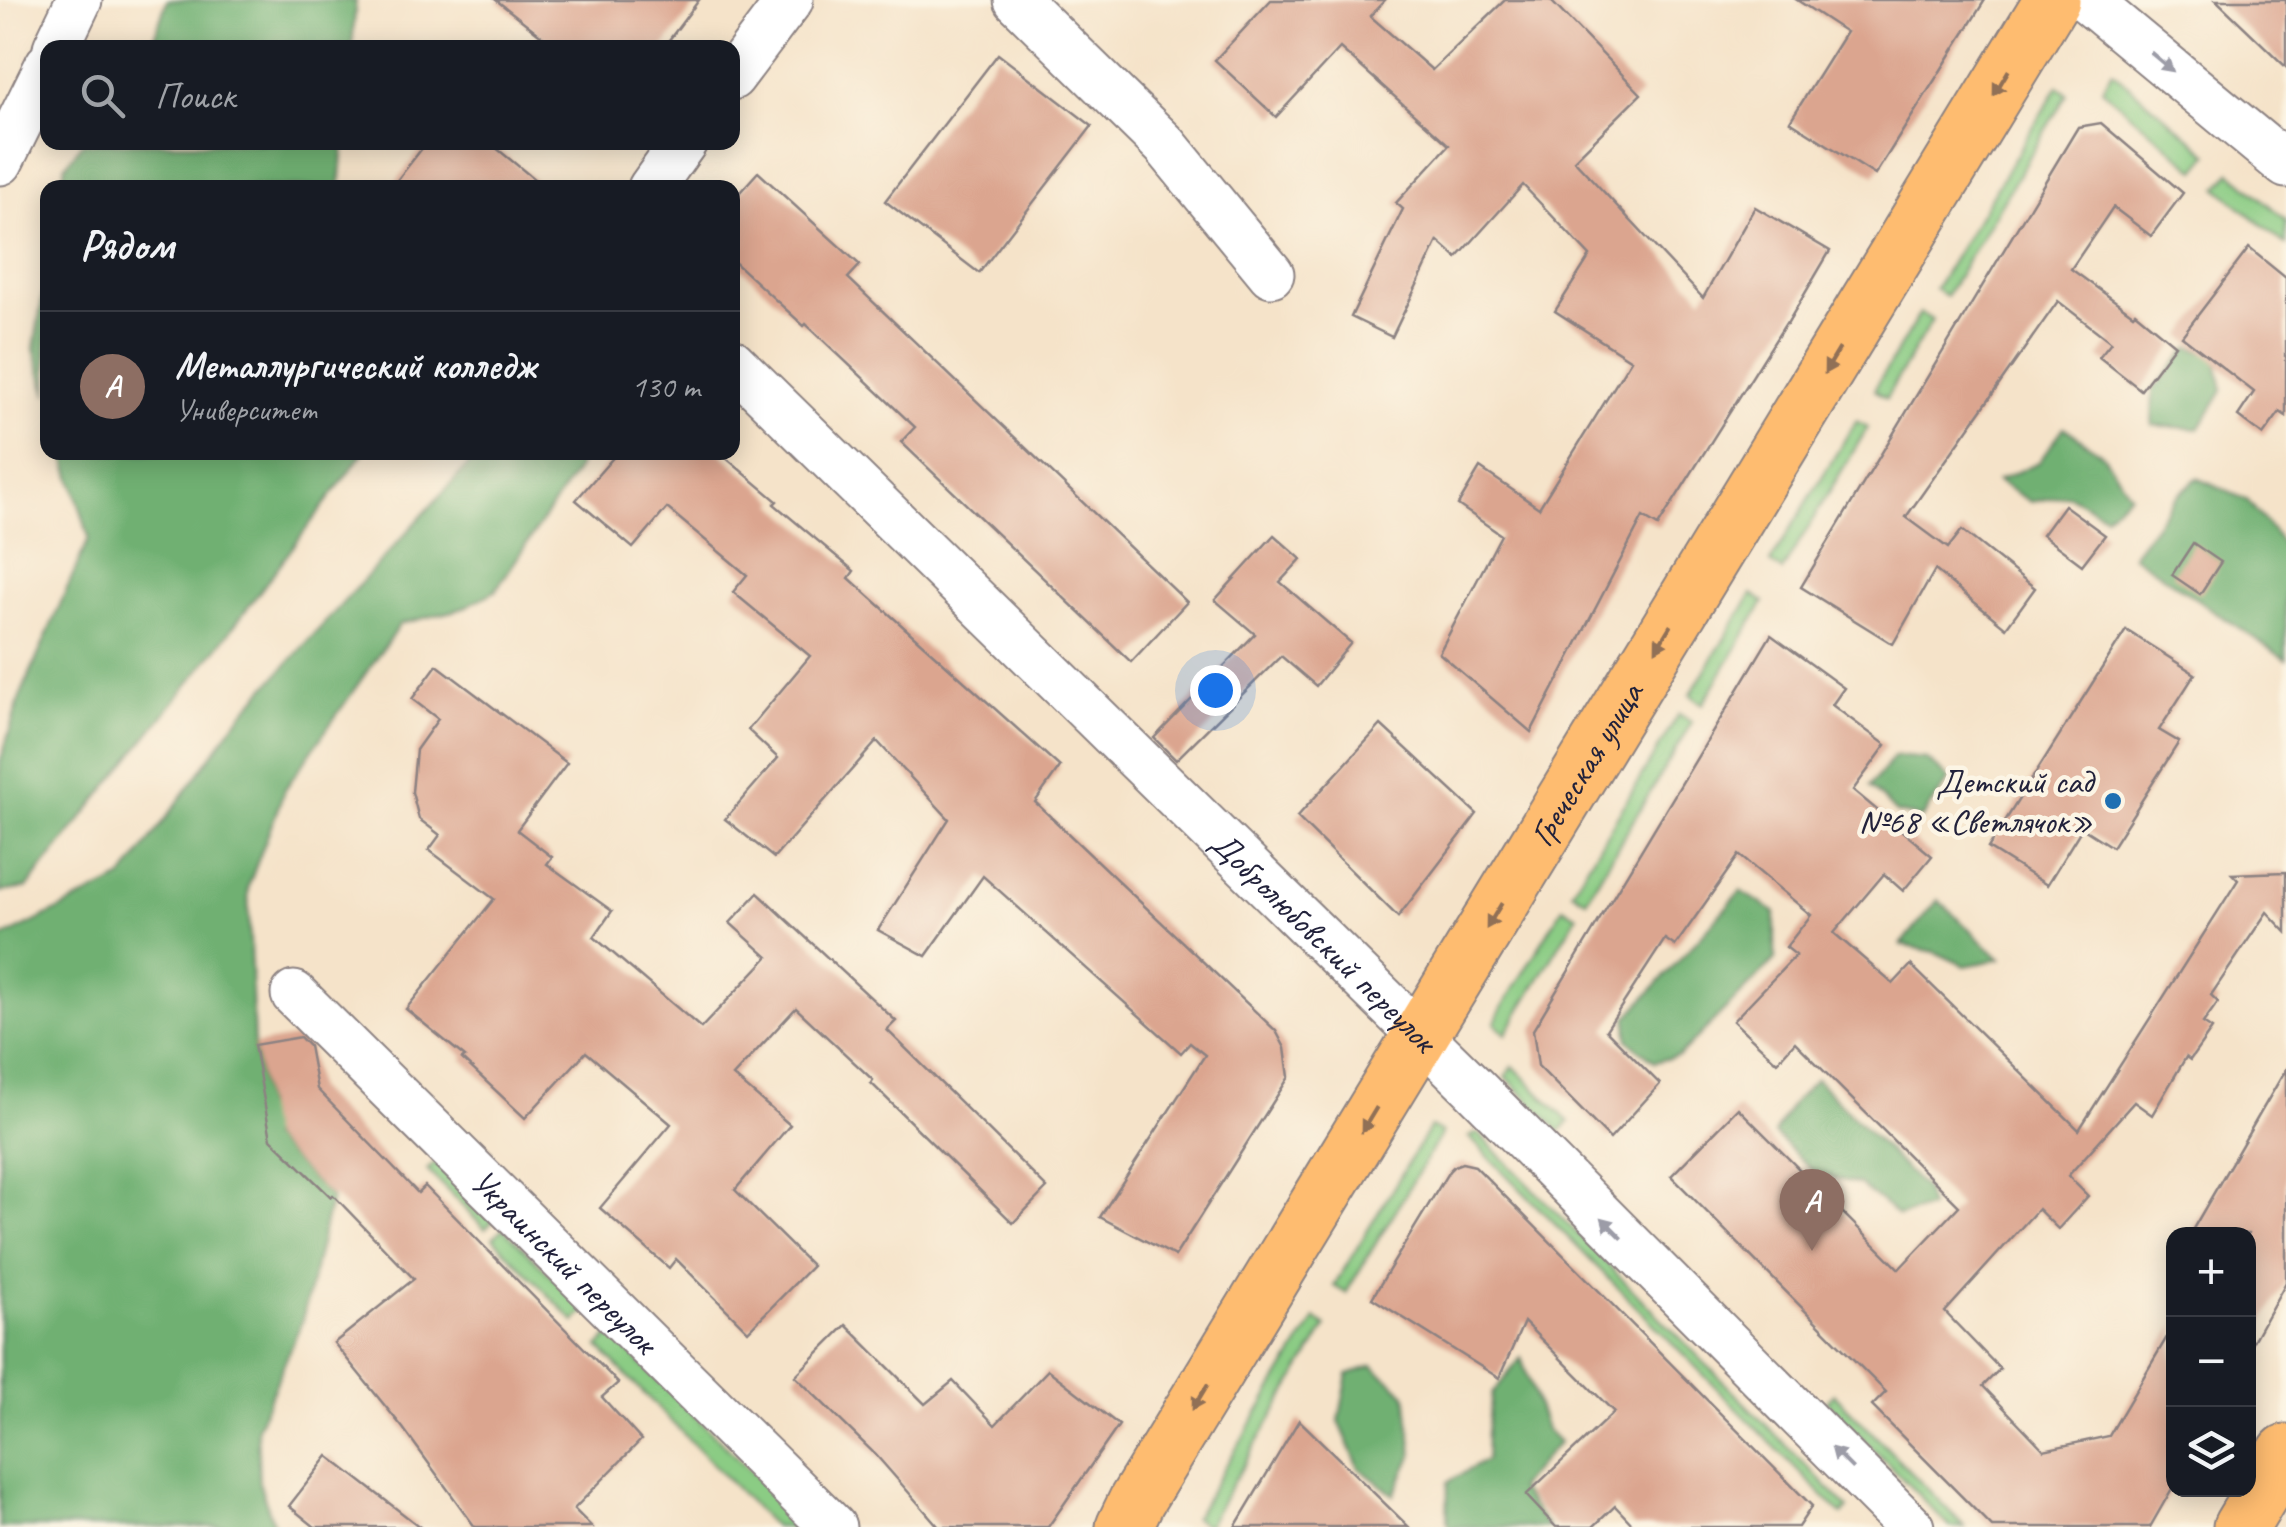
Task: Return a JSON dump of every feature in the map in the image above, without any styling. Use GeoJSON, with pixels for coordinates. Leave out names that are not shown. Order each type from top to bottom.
{"type":"FeatureCollection","features":[{"type":"Feature","properties":{"kind":"main road","name":"Греческая улица"},"geometry":{"type":"LineString","coordinates":[[1124,1527],[2052,0]]}},
{"type":"Feature","properties":{"kind":"main road"},"geometry":{"type":"LineString","coordinates":[[2242,1527],[2286,1452]]}},
{"type":"Feature","properties":{"kind":"street"},"geometry":{"type":"LineString","coordinates":[[60,40],[79,0]]}},
{"type":"Feature","properties":{"kind":"street"},"geometry":{"type":"LineString","coordinates":[[740,66],[790,0]]}},
{"type":"Feature","properties":{"kind":"street"},"geometry":{"type":"LineString","coordinates":[[1017,0],[1165,145],[1271,274]]}},
{"type":"Feature","properties":{"kind":"street"},"geometry":{"type":"LineString","coordinates":[[2087,0],[2286,165]]}},
{"type":"Feature","properties":{"kind":"street"},"geometry":{"type":"LineString","coordinates":[[0,162],[40,81]]}},
{"type":"Feature","properties":{"kind":"street"},"geometry":{"type":"LineString","coordinates":[[657,180],[678,150]]}},
{"type":"Feature","properties":{"kind":"street","name":"Добролюбовский переулок"},"geometry":{"type":"LineString","coordinates":[[740,370],[1420,1036],[1910,1527]]}},
{"type":"Feature","properties":{"kind":"street","name":"Украинский переулок"},"geometry":{"type":"LineString","coordinates":[[294,994],[833,1527]]}},
{"type":"Feature","properties":{"kind":"green space"},"geometry":{"type":"Polygon","coordinates":[[[167,0],[356,0],[353,40],[153,40],[167,0]]]}},
{"type":"Feature","properties":{"kind":"green space"},"geometry":{"type":"Polygon","coordinates":[[[2112,71],[2209,154],[2196,170],[2102,89],[2112,71]]]}},
{"type":"Feature","properties":{"kind":"green space"},"geometry":{"type":"Polygon","coordinates":[[[2058,86],[2067,94],[1946,296],[1935,289],[2058,86]]]}},
{"type":"Feature","properties":{"kind":"green space"},"geometry":{"type":"Polygon","coordinates":[[[77,150],[343,150],[341,180],[62,180],[65,166],[77,150]]]}},
{"type":"Feature","properties":{"kind":"green space"},"geometry":{"type":"Polygon","coordinates":[[[2231,172],[2286,220],[2286,245],[2218,188],[2231,172]]]}},
{"type":"Feature","properties":{"kind":"green space"},"geometry":{"type":"Polygon","coordinates":[[[40,313],[40,370],[34,349],[40,313]]]}},
{"type":"Feature","properties":{"kind":"green space"},"geometry":{"type":"Polygon","coordinates":[[[1920,313],[1932,320],[1886,398],[1874,390],[1920,313]]]}},
{"type":"Feature","properties":{"kind":"green space"},"geometry":{"type":"Polygon","coordinates":[[[2190,347],[2216,357],[2223,390],[2199,429],[2152,425],[2153,390],[2190,347]]]}},
{"type":"Feature","properties":{"kind":"green space"},"geometry":{"type":"Polygon","coordinates":[[[1856,421],[1868,427],[1782,571],[1770,563],[1856,421]]]}},
{"type":"Feature","properties":{"kind":"green space"},"geometry":{"type":"Polygon","coordinates":[[[2064,427],[2103,455],[2130,494],[2105,515],[2068,495],[2031,502],[1997,481],[2039,462],[2064,427]]]}},
{"type":"Feature","properties":{"kind":"green space"},"geometry":{"type":"Polygon","coordinates":[[[66,460],[358,460],[228,634],[27,888],[0,892],[0,762],[20,697],[89,538],[66,460]]]}},
{"type":"Feature","properties":{"kind":"green space"},"geometry":{"type":"Polygon","coordinates":[[[473,460],[579,460],[578,468],[495,591],[461,609],[400,624],[285,789],[248,887],[254,1045],[265,1106],[309,1099],[270,1138],[331,1197],[302,1321],[257,1428],[259,1483],[275,1527],[0,1527],[0,939],[123,878],[240,716],[473,460]]]}},
{"type":"Feature","properties":{"kind":"green space"},"geometry":{"type":"Polygon","coordinates":[[[2197,478],[2247,500],[2286,548],[2286,660],[2132,555],[2176,497],[2197,478]]]}},
{"type":"Feature","properties":{"kind":"green space"},"geometry":{"type":"Polygon","coordinates":[[[1752,594],[1764,602],[1703,704],[1690,695],[1752,594]]]}},
{"type":"Feature","properties":{"kind":"green space"},"geometry":{"type":"Polygon","coordinates":[[[1679,714],[1692,722],[1586,900],[1572,891],[1679,714]]]}},
{"type":"Feature","properties":{"kind":"green space"},"geometry":{"type":"Polygon","coordinates":[[[1895,756],[1926,759],[1950,779],[1922,818],[1896,813],[1870,786],[1895,756]]]}},
{"type":"Feature","properties":{"kind":"green space"},"geometry":{"type":"Polygon","coordinates":[[[1741,891],[1775,912],[1775,960],[1680,1055],[1655,1062],[1628,1040],[1627,1018],[1741,891]]]}},
{"type":"Feature","properties":{"kind":"green space"},"geometry":{"type":"Polygon","coordinates":[[[1938,900],[2001,959],[1965,966],[1935,952],[1901,945],[1938,900]]]}},
{"type":"Feature","properties":{"kind":"green space"},"geometry":{"type":"Polygon","coordinates":[[[1563,907],[1577,916],[1506,1034],[1495,1023],[1499,1013],[1563,907]]]}},
{"type":"Feature","properties":{"kind":"green space"},"geometry":{"type":"Polygon","coordinates":[[[1513,1066],[1569,1122],[1560,1132],[1506,1077],[1513,1066]]]}},
{"type":"Feature","properties":{"kind":"green space"},"geometry":{"type":"Polygon","coordinates":[[[1816,1079],[1924,1188],[1929,1208],[1898,1216],[1860,1185],[1815,1173],[1774,1134],[1791,1105],[1816,1079]]]}},
{"type":"Feature","properties":{"kind":"green space"},"geometry":{"type":"Polygon","coordinates":[[[1430,1127],[1442,1133],[1346,1293],[1334,1286],[1430,1127]]]}},
{"type":"Feature","properties":{"kind":"green space"},"geometry":{"type":"Polygon","coordinates":[[[1478,1133],[1848,1508],[1842,1515],[1469,1137],[1478,1133]]]}},
{"type":"Feature","properties":{"kind":"green space"},"geometry":{"type":"Polygon","coordinates":[[[436,1162],[494,1220],[485,1229],[427,1170],[436,1162]]]}},
{"type":"Feature","properties":{"kind":"green space"},"geometry":{"type":"Polygon","coordinates":[[[503,1228],[586,1310],[575,1322],[493,1238],[503,1228]]]}},
{"type":"Feature","properties":{"kind":"green space"},"geometry":{"type":"Polygon","coordinates":[[[1315,1319],[1326,1327],[1207,1526],[1194,1518],[1315,1319]]]}},
{"type":"Feature","properties":{"kind":"green space"},"geometry":{"type":"Polygon","coordinates":[[[611,1334],[808,1527],[774,1527],[599,1347],[611,1334]]]}},
{"type":"Feature","properties":{"kind":"green space"},"geometry":{"type":"Polygon","coordinates":[[[1521,1358],[1546,1429],[1559,1442],[1518,1488],[1548,1527],[1449,1527],[1448,1482],[1486,1460],[1492,1394],[1521,1358]]]}},
{"type":"Feature","properties":{"kind":"green space"},"geometry":{"type":"Polygon","coordinates":[[[1373,1366],[1406,1394],[1413,1454],[1394,1495],[1359,1468],[1339,1421],[1348,1374],[1373,1366]]]}},
{"type":"Feature","properties":{"kind":"green space"},"geometry":{"type":"Polygon","coordinates":[[[1834,1394],[1965,1527],[1950,1527],[1826,1401],[1834,1394]]]}},
{"type":"Feature","properties":{"kind":"building"},"geometry":{"type":"Polygon","coordinates":[[[496,0],[699,0],[669,40],[547,40],[496,0]]]}},
{"type":"Feature","properties":{"kind":"building"},"geometry":{"type":"Polygon","coordinates":[[[1271,0],[1385,0],[1370,16],[1432,70],[1505,0],[1550,0],[1641,94],[1574,160],[1703,298],[1755,207],[1830,251],[1658,526],[1643,517],[1531,732],[1439,653],[1501,535],[1458,505],[1480,468],[1539,508],[1631,360],[1555,311],[1590,256],[1523,185],[1457,258],[1438,241],[1392,337],[1351,317],[1403,209],[1396,203],[1449,145],[1340,48],[1276,117],[1215,60],[1271,0]]]}},
{"type":"Feature","properties":{"kind":"building"},"geometry":{"type":"Polygon","coordinates":[[[1797,0],[1985,0],[1875,175],[1790,121],[1846,32],[1797,0]]]}},
{"type":"Feature","properties":{"kind":"building"},"geometry":{"type":"Polygon","coordinates":[[[2216,0],[2286,0],[2286,67],[2216,0]]]}},
{"type":"Feature","properties":{"kind":"building"},"geometry":{"type":"Polygon","coordinates":[[[998,54],[1092,126],[979,273],[885,201],[998,54]]]}},
{"type":"Feature","properties":{"kind":"building"},"geometry":{"type":"Polygon","coordinates":[[[2101,123],[2183,193],[2151,236],[2113,207],[2071,269],[2135,312],[2175,345],[2141,390],[2099,357],[2111,342],[2058,301],[1906,517],[1948,548],[1962,530],[2035,588],[2006,628],[1935,570],[1893,644],[1801,587],[2078,127],[2101,123]]]}},
{"type":"Feature","properties":{"kind":"building"},"geometry":{"type":"Polygon","coordinates":[[[421,150],[499,150],[535,180],[397,180],[421,150]]]}},
{"type":"Feature","properties":{"kind":"building"},"geometry":{"type":"Polygon","coordinates":[[[758,172],[860,265],[848,278],[1187,602],[1131,662],[901,442],[915,427],[740,267],[740,192],[758,172]]]}},
{"type":"Feature","properties":{"kind":"building"},"geometry":{"type":"Polygon","coordinates":[[[2249,248],[2286,278],[2286,416],[2280,412],[2263,435],[2238,416],[2254,392],[2182,336],[2249,248]]]}},
{"type":"Feature","properties":{"kind":"building"},"geometry":{"type":"Polygon","coordinates":[[[611,460],[728,460],[854,571],[849,578],[1060,767],[1035,802],[1276,1031],[1285,1048],[1289,1077],[1175,1256],[1100,1217],[1205,1055],[1190,1043],[1181,1053],[983,876],[926,956],[878,930],[949,819],[877,741],[774,858],[725,819],[778,758],[748,730],[810,656],[733,592],[747,575],[667,508],[633,548],[576,500],[611,460]]]}},
{"type":"Feature","properties":{"kind":"building"},"geometry":{"type":"Polygon","coordinates":[[[2064,505],[2105,535],[2082,565],[2042,535],[2064,505]]]}},
{"type":"Feature","properties":{"kind":"building"},"geometry":{"type":"Polygon","coordinates":[[[1274,535],[1301,559],[1280,582],[1351,643],[1316,686],[1281,656],[1176,760],[1154,738],[1255,634],[1215,600],[1274,535]]]}},
{"type":"Feature","properties":{"kind":"building"},"geometry":{"type":"Polygon","coordinates":[[[2193,543],[2221,562],[2200,594],[2172,575],[2193,543]]]}},
{"type":"Feature","properties":{"kind":"building"},"geometry":{"type":"Polygon","coordinates":[[[2126,630],[2195,674],[2159,730],[2179,742],[2112,847],[2082,828],[2047,885],[1988,848],[2126,630]]]}},
{"type":"Feature","properties":{"kind":"building"},"geometry":{"type":"Polygon","coordinates":[[[1771,635],[1844,688],[1832,705],[1886,745],[1853,790],[1932,856],[1903,891],[1884,874],[1834,933],[1893,984],[1911,965],[2079,1130],[2238,880],[2232,874],[2286,872],[2286,932],[2267,912],[2211,995],[2218,1002],[2203,1023],[2212,1029],[2190,1060],[2186,1057],[2152,1115],[2134,1102],[2068,1176],[2088,1196],[2058,1229],[2038,1209],[1945,1312],[2000,1369],[1983,1386],[2044,1450],[2109,1436],[2166,1339],[2167,1497],[2150,1527],[1992,1527],[1872,1406],[1886,1392],[1671,1176],[1738,1108],[1899,1269],[1959,1206],[1795,1042],[1777,1062],[1733,1021],[1796,955],[1786,947],[1811,915],[1739,855],[1675,946],[1665,939],[1606,1030],[1660,1084],[1610,1139],[1538,1066],[1533,1030],[1771,635]]]}},
{"type":"Feature","properties":{"kind":"building"},"geometry":{"type":"Polygon","coordinates":[[[437,665],[567,763],[517,830],[552,857],[547,864],[612,911],[594,937],[701,1028],[768,957],[730,923],[758,893],[896,1021],[887,1030],[1047,1188],[1013,1223],[871,1083],[873,1080],[796,1008],[733,1076],[790,1125],[735,1190],[812,1266],[748,1331],[676,1259],[669,1268],[600,1208],[671,1124],[586,1052],[525,1118],[462,1059],[465,1057],[406,1009],[494,899],[429,850],[440,835],[419,819],[412,792],[416,750],[438,719],[412,699],[437,665]]]}},
{"type":"Feature","properties":{"kind":"building"},"geometry":{"type":"Polygon","coordinates":[[[1381,725],[1477,814],[1398,917],[1297,817],[1381,725]]]}},
{"type":"Feature","properties":{"kind":"building"},"geometry":{"type":"Polygon","coordinates":[[[300,1037],[309,1046],[317,1089],[418,1193],[425,1186],[618,1383],[602,1397],[641,1440],[574,1509],[592,1527],[475,1527],[403,1428],[334,1343],[414,1279],[333,1195],[271,1139],[254,1045],[300,1037]]]}},
{"type":"Feature","properties":{"kind":"building"},"geometry":{"type":"Polygon","coordinates":[[[2286,1069],[2286,1282],[2256,1336],[2256,1227],[2194,1227],[2286,1069]]]}},
{"type":"Feature","properties":{"kind":"building"},"geometry":{"type":"Polygon","coordinates":[[[1462,1163],[1475,1166],[1812,1506],[1798,1527],[1635,1527],[1615,1506],[1593,1527],[1556,1527],[1526,1495],[1614,1412],[1524,1322],[1499,1378],[1372,1298],[1449,1171],[1462,1163]]]}},
{"type":"Feature","properties":{"kind":"building"},"geometry":{"type":"Polygon","coordinates":[[[846,1325],[925,1404],[953,1381],[995,1425],[1048,1370],[1119,1425],[1048,1527],[939,1527],[876,1455],[795,1376],[846,1325]]]}},
{"type":"Feature","properties":{"kind":"building"},"geometry":{"type":"Polygon","coordinates":[[[1299,1420],[1409,1527],[1235,1527],[1299,1420]]]}},
{"type":"Feature","properties":{"kind":"building"},"geometry":{"type":"Polygon","coordinates":[[[328,1456],[420,1527],[315,1527],[289,1506],[328,1456]]]}},
{"type":"Feature","properties":{"kind":"place","name":"Детский сад №68 «Светлячок»"},"geometry":{"type":"Point","coordinates":[2113,801]}},
{"type":"Feature","properties":{"kind":"place","name":"Металлургический колледж"},"geometry":{"type":"Point","coordinates":[1812,1251]}}]}
